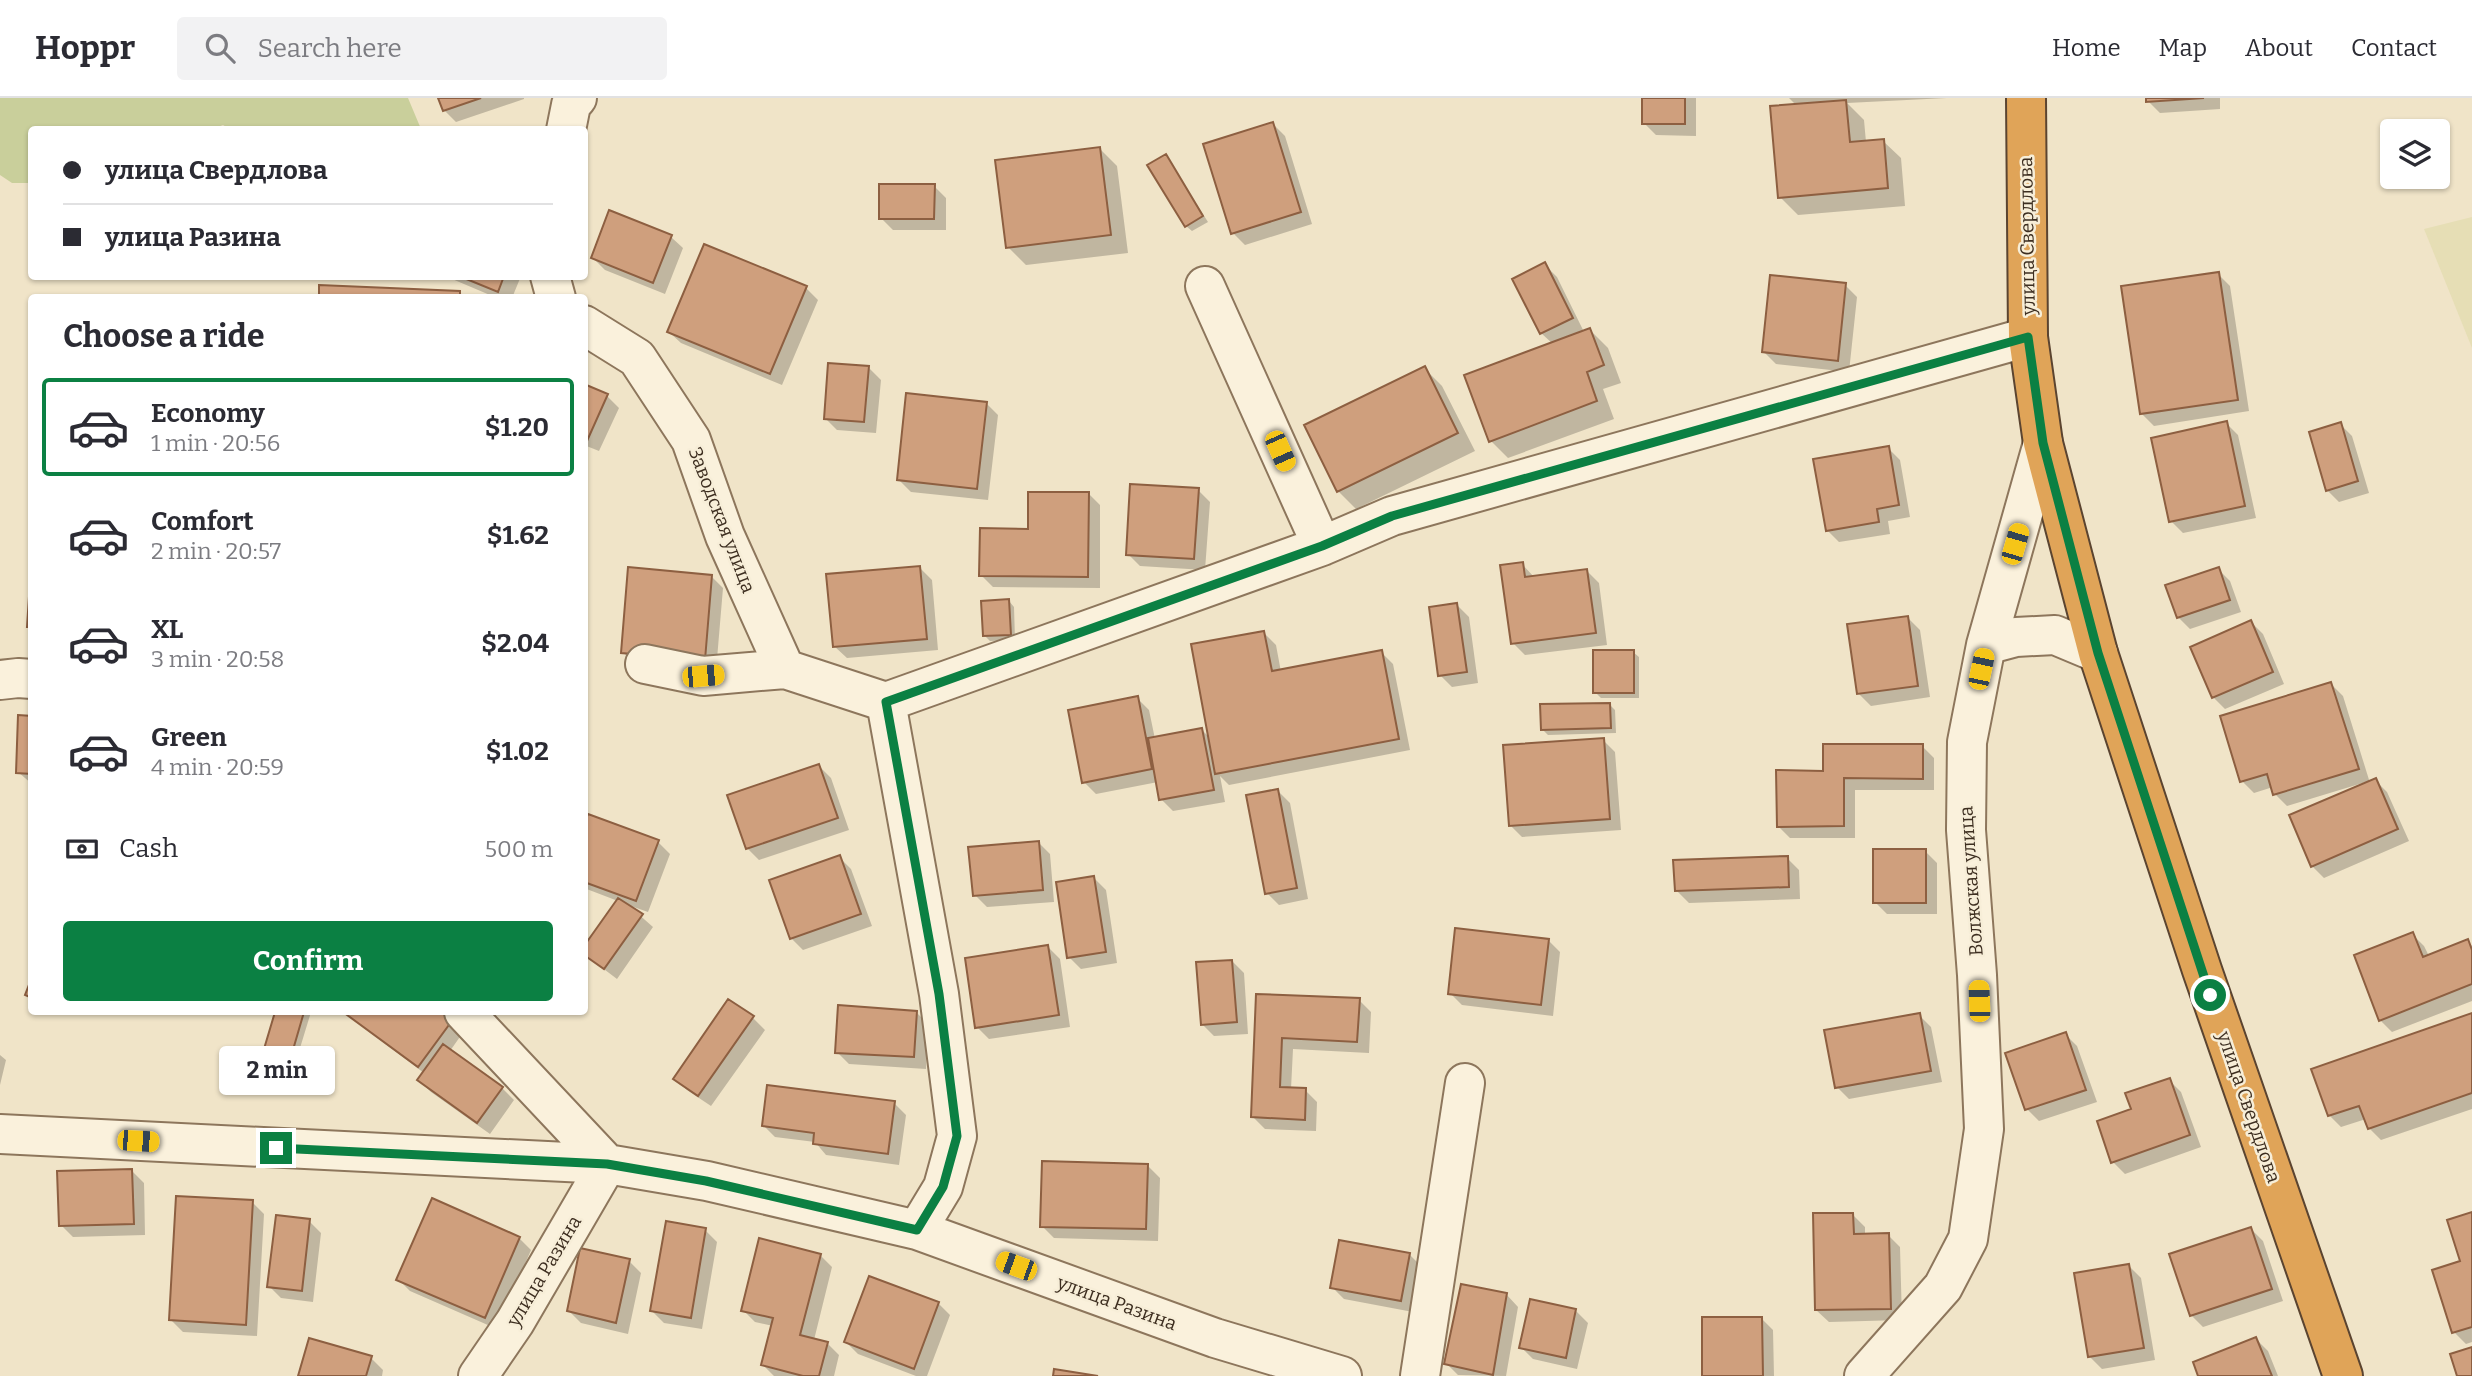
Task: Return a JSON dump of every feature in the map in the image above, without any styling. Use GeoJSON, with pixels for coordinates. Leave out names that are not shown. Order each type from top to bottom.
{"type":"FeatureCollection","features":[{"type":"Feature","properties":{"kind":"highway","name":"улица Свердлова"},"geometry":{"type":"LineString","coordinates":[[2026,98],[2028,337],[2043,443],[2098,653],[2202,970],[2343,1376]]}},
{"type":"Feature","properties":{"kind":"street"},"geometry":{"type":"LineString","coordinates":[[1205,286],[1322,546]]}},
{"type":"Feature","properties":{"kind":"street","name":"Заводская улица"},"geometry":{"type":"LineString","coordinates":[[588,327],[637,358],[691,440],[725,536],[785,669]]}},
{"type":"Feature","properties":{"kind":"street"},"geometry":{"type":"LineString","coordinates":[[645,664],[703,676],[785,669],[886,702],[1322,546],[1392,516],[2028,337]]}},
{"type":"Feature","properties":{"kind":"street","name":"Волжская улица"},"geometry":{"type":"LineString","coordinates":[[1864,1376],[1943,1287],[1968,1239],[1984,1129],[1978,975],[1966,830],[1966,742],[1986,645],[2043,443]]}},
{"type":"Feature","properties":{"kind":"street"},"geometry":{"type":"LineString","coordinates":[[1986,645],[2016,637],[2055,635],[2098,653]]}},
{"type":"Feature","properties":{"kind":"street"},"geometry":{"type":"LineString","coordinates":[[0,680],[28,679]]}},
{"type":"Feature","properties":{"kind":"street"},"geometry":{"type":"LineString","coordinates":[[886,702],[939,994],[957,1136],[943,1187],[917,1230]]}},
{"type":"Feature","properties":{"kind":"street"},"geometry":{"type":"LineString","coordinates":[[467,1015],[607,1164]]}},
{"type":"Feature","properties":{"kind":"street"},"geometry":{"type":"LineString","coordinates":[[1420,1376],[1465,1083]]}},
{"type":"Feature","properties":{"kind":"street","name":"улица Разина"},"geometry":{"type":"LineString","coordinates":[[0,1134],[607,1164],[706,1181],[917,1230],[1215,1338],[1342,1376]]}},
{"type":"Feature","properties":{"kind":"street","name":"улица Разина"},"geometry":{"type":"LineString","coordinates":[[478,1376],[514,1322],[607,1164]]}},
{"type":"Feature","properties":{"kind":"shaded area"},"geometry":{"type":"Polygon","coordinates":[[[2472,217],[2472,348],[2424,229],[2472,217]]]}},
{"type":"Feature","properties":{"kind":"green space"},"geometry":{"type":"Polygon","coordinates":[[[0,98],[408,98],[420,126],[28,126],[28,183],[12,183],[0,175],[0,98]]]}},
{"type":"Feature","properties":{"kind":"building"},"geometry":{"type":"Polygon","coordinates":[[[438,98],[481,98],[443,111],[438,98]]]}},
{"type":"Feature","properties":{"kind":"building"},"geometry":{"type":"Polygon","coordinates":[[[1642,98],[1685,98],[1685,124],[1642,124],[1642,98]]]}},
{"type":"Feature","properties":{"kind":"building"},"geometry":{"type":"Polygon","coordinates":[[[2146,98],[2204,98],[2146,102],[2146,98]]]}},
{"type":"Feature","properties":{"kind":"building"},"geometry":{"type":"Polygon","coordinates":[[[1846,100],[1850,142],[1884,139],[1888,188],[1778,198],[1770,106],[1846,100]]]}},
{"type":"Feature","properties":{"kind":"building"},"geometry":{"type":"Polygon","coordinates":[[[1273,122],[1301,212],[1231,234],[1203,144],[1273,122]]]}},
{"type":"Feature","properties":{"kind":"building"},"geometry":{"type":"Polygon","coordinates":[[[1100,147],[1111,235],[1006,248],[995,160],[1100,147]]]}},
{"type":"Feature","properties":{"kind":"building"},"geometry":{"type":"Polygon","coordinates":[[[1166,154],[1203,216],[1185,227],[1147,165],[1166,154]]]}},
{"type":"Feature","properties":{"kind":"building"},"geometry":{"type":"Polygon","coordinates":[[[879,184],[935,184],[934,219],[879,219],[879,184]]]}},
{"type":"Feature","properties":{"kind":"building"},"geometry":{"type":"Polygon","coordinates":[[[609,210],[672,235],[653,283],[591,258],[609,210]]]}},
{"type":"Feature","properties":{"kind":"building"},"geometry":{"type":"Polygon","coordinates":[[[704,244],[807,286],[770,374],[667,332],[704,244]]]}},
{"type":"Feature","properties":{"kind":"building"},"geometry":{"type":"Polygon","coordinates":[[[1545,262],[1573,318],[1540,334],[1512,279],[1545,262]]]}},
{"type":"Feature","properties":{"kind":"building"},"geometry":{"type":"Polygon","coordinates":[[[2219,272],[2238,400],[2140,414],[2121,286],[2219,272]]]}},
{"type":"Feature","properties":{"kind":"building"},"geometry":{"type":"Polygon","coordinates":[[[1770,275],[1846,283],[1838,361],[1762,352],[1770,275]]]}},
{"type":"Feature","properties":{"kind":"building"},"geometry":{"type":"Polygon","coordinates":[[[469,280],[502,280],[498,292],[469,280]]]}},
{"type":"Feature","properties":{"kind":"building"},"geometry":{"type":"Polygon","coordinates":[[[319,285],[460,291],[460,294],[319,294],[319,285]]]}},
{"type":"Feature","properties":{"kind":"building"},"geometry":{"type":"Polygon","coordinates":[[[1590,328],[1604,365],[1587,372],[1597,401],[1489,442],[1464,375],[1590,328]]]}},
{"type":"Feature","properties":{"kind":"building"},"geometry":{"type":"Polygon","coordinates":[[[828,363],[869,366],[864,422],[824,419],[828,363]]]}},
{"type":"Feature","properties":{"kind":"building"},"geometry":{"type":"Polygon","coordinates":[[[1425,366],[1458,433],[1337,492],[1304,425],[1425,366]]]}},
{"type":"Feature","properties":{"kind":"building"},"geometry":{"type":"Polygon","coordinates":[[[588,386],[608,394],[588,439],[588,386]]]}},
{"type":"Feature","properties":{"kind":"building"},"geometry":{"type":"Polygon","coordinates":[[[906,393],[987,402],[977,489],[897,480],[906,393]]]}},
{"type":"Feature","properties":{"kind":"building"},"geometry":{"type":"Polygon","coordinates":[[[2227,421],[2245,506],[2169,522],[2151,438],[2227,421]]]}},
{"type":"Feature","properties":{"kind":"building"},"geometry":{"type":"Polygon","coordinates":[[[2341,422],[2358,481],[2326,491],[2309,432],[2341,422]]]}},
{"type":"Feature","properties":{"kind":"building"},"geometry":{"type":"Polygon","coordinates":[[[1889,446],[1899,505],[1877,509],[1879,522],[1826,531],[1813,459],[1889,446]]]}},
{"type":"Feature","properties":{"kind":"building"},"geometry":{"type":"Polygon","coordinates":[[[1130,484],[1199,488],[1194,559],[1126,555],[1130,484]]]}},
{"type":"Feature","properties":{"kind":"building"},"geometry":{"type":"Polygon","coordinates":[[[1028,492],[1089,492],[1088,577],[979,576],[980,528],[1028,529],[1028,492]]]}},
{"type":"Feature","properties":{"kind":"building"},"geometry":{"type":"Polygon","coordinates":[[[1523,562],[1525,577],[1587,569],[1596,633],[1511,644],[1500,565],[1523,562]]]}},
{"type":"Feature","properties":{"kind":"building"},"geometry":{"type":"Polygon","coordinates":[[[920,566],[927,639],[833,647],[826,574],[920,566]]]}},
{"type":"Feature","properties":{"kind":"building"},"geometry":{"type":"Polygon","coordinates":[[[628,567],[712,575],[705,660],[621,653],[628,567]]]}},
{"type":"Feature","properties":{"kind":"building"},"geometry":{"type":"Polygon","coordinates":[[[2219,567],[2230,600],[2177,618],[2165,585],[2219,567]]]}},
{"type":"Feature","properties":{"kind":"building"},"geometry":{"type":"Polygon","coordinates":[[[1009,599],[1011,635],[983,636],[981,601],[1009,599]]]}},
{"type":"Feature","properties":{"kind":"building"},"geometry":{"type":"Polygon","coordinates":[[[1457,603],[1467,672],[1438,676],[1429,607],[1457,603]]]}},
{"type":"Feature","properties":{"kind":"building"},"geometry":{"type":"Polygon","coordinates":[[[1908,616],[1918,686],[1857,694],[1847,624],[1908,616]]]}},
{"type":"Feature","properties":{"kind":"building"},"geometry":{"type":"Polygon","coordinates":[[[2251,620],[2273,672],[2212,698],[2190,647],[2251,620]]]}},
{"type":"Feature","properties":{"kind":"building"},"geometry":{"type":"Polygon","coordinates":[[[1264,631],[1272,671],[1382,650],[1399,739],[1215,774],[1191,644],[1264,631]]]}},
{"type":"Feature","properties":{"kind":"building"},"geometry":{"type":"Polygon","coordinates":[[[1593,650],[1634,650],[1634,693],[1593,693],[1593,650]]]}},
{"type":"Feature","properties":{"kind":"building"},"geometry":{"type":"Polygon","coordinates":[[[2331,682],[2359,769],[2273,795],[2267,774],[2240,782],[2220,716],[2331,682]]]}},
{"type":"Feature","properties":{"kind":"building"},"geometry":{"type":"Polygon","coordinates":[[[1138,696],[1152,769],[1082,783],[1068,710],[1138,696]]]}},
{"type":"Feature","properties":{"kind":"building"},"geometry":{"type":"Polygon","coordinates":[[[1610,703],[1611,728],[1541,730],[1540,704],[1610,703]]]}},
{"type":"Feature","properties":{"kind":"building"},"geometry":{"type":"Polygon","coordinates":[[[18,715],[28,716],[28,774],[16,773],[18,715]]]}},
{"type":"Feature","properties":{"kind":"building"},"geometry":{"type":"Polygon","coordinates":[[[1202,728],[1214,790],[1159,800],[1148,738],[1202,728]]]}},
{"type":"Feature","properties":{"kind":"building"},"geometry":{"type":"Polygon","coordinates":[[[1604,738],[1610,819],[1509,826],[1503,745],[1604,738]]]}},
{"type":"Feature","properties":{"kind":"building"},"geometry":{"type":"Polygon","coordinates":[[[1823,744],[1923,744],[1923,779],[1844,778],[1844,826],[1777,827],[1776,770],[1823,771],[1823,744]]]}},
{"type":"Feature","properties":{"kind":"building"},"geometry":{"type":"Polygon","coordinates":[[[819,764],[838,818],[746,849],[727,795],[819,764]]]}},
{"type":"Feature","properties":{"kind":"building"},"geometry":{"type":"Polygon","coordinates":[[[2376,778],[2398,829],[2311,867],[2289,815],[2376,778]]]}},
{"type":"Feature","properties":{"kind":"building"},"geometry":{"type":"Polygon","coordinates":[[[1278,789],[1297,888],[1265,894],[1246,795],[1278,789]]]}},
{"type":"Feature","properties":{"kind":"building"},"geometry":{"type":"Polygon","coordinates":[[[588,814],[659,840],[636,901],[588,883],[588,814]]]}},
{"type":"Feature","properties":{"kind":"building"},"geometry":{"type":"Polygon","coordinates":[[[1039,841],[1043,890],[973,896],[968,847],[1039,841]]]}},
{"type":"Feature","properties":{"kind":"building"},"geometry":{"type":"Polygon","coordinates":[[[1873,849],[1926,849],[1926,903],[1873,903],[1873,849]]]}},
{"type":"Feature","properties":{"kind":"building"},"geometry":{"type":"Polygon","coordinates":[[[840,855],[861,914],[790,939],[769,880],[840,855]]]}},
{"type":"Feature","properties":{"kind":"building"},"geometry":{"type":"Polygon","coordinates":[[[1788,856],[1789,887],[1675,891],[1673,860],[1788,856]]]}},
{"type":"Feature","properties":{"kind":"building"},"geometry":{"type":"Polygon","coordinates":[[[1094,876],[1106,952],[1067,958],[1056,882],[1094,876]]]}},
{"type":"Feature","properties":{"kind":"building"},"geometry":{"type":"Polygon","coordinates":[[[618,898],[643,914],[604,969],[588,958],[588,940],[618,898]]]}},
{"type":"Feature","properties":{"kind":"building"},"geometry":{"type":"Polygon","coordinates":[[[1455,928],[1549,939],[1541,1005],[1448,994],[1455,928]]]}},
{"type":"Feature","properties":{"kind":"building"},"geometry":{"type":"Polygon","coordinates":[[[2413,932],[2423,957],[2468,939],[2472,950],[2472,984],[2379,1021],[2354,955],[2413,932]]]}},
{"type":"Feature","properties":{"kind":"building"},"geometry":{"type":"Polygon","coordinates":[[[1048,945],[1059,1015],[975,1028],[965,958],[1048,945]]]}},
{"type":"Feature","properties":{"kind":"building"},"geometry":{"type":"Polygon","coordinates":[[[1232,960],[1237,1022],[1201,1025],[1196,962],[1232,960]]]}},
{"type":"Feature","properties":{"kind":"building"},"geometry":{"type":"Polygon","coordinates":[[[1256,994],[1360,998],[1357,1042],[1282,1038],[1280,1087],[1306,1088],[1305,1120],[1251,1117],[1256,994]]]}},
{"type":"Feature","properties":{"kind":"building"},"geometry":{"type":"Polygon","coordinates":[[[728,999],[754,1016],[698,1096],[673,1079],[728,999]]]}},
{"type":"Feature","properties":{"kind":"building"},"geometry":{"type":"Polygon","coordinates":[[[838,1005],[917,1011],[914,1057],[835,1053],[838,1005]]]}},
{"type":"Feature","properties":{"kind":"building"},"geometry":{"type":"Polygon","coordinates":[[[1920,1013],[1931,1071],[1835,1088],[1824,1030],[1920,1013]]]}},
{"type":"Feature","properties":{"kind":"building"},"geometry":{"type":"Polygon","coordinates":[[[2472,1013],[2472,1093],[2368,1129],[2359,1106],[2328,1116],[2311,1069],[2472,1013]]]}},
{"type":"Feature","properties":{"kind":"building"},"geometry":{"type":"Polygon","coordinates":[[[274,1015],[303,1015],[288,1067],[261,1059],[274,1015]]]}},
{"type":"Feature","properties":{"kind":"building"},"geometry":{"type":"Polygon","coordinates":[[[347,1015],[450,1015],[454,1018],[418,1067],[347,1015]]]}},
{"type":"Feature","properties":{"kind":"building"},"geometry":{"type":"Polygon","coordinates":[[[2066,1032],[2086,1090],[2025,1110],[2005,1053],[2066,1032]]]}},
{"type":"Feature","properties":{"kind":"building"},"geometry":{"type":"Polygon","coordinates":[[[443,1044],[503,1087],[477,1123],[417,1080],[443,1044]]]}},
{"type":"Feature","properties":{"kind":"building"},"geometry":{"type":"Polygon","coordinates":[[[2170,1078],[2190,1135],[2111,1163],[2097,1121],[2131,1109],[2125,1093],[2170,1078]]]}},
{"type":"Feature","properties":{"kind":"building"},"geometry":{"type":"Polygon","coordinates":[[[767,1085],[895,1101],[888,1154],[813,1144],[814,1133],[762,1126],[767,1085]]]}},
{"type":"Feature","properties":{"kind":"building"},"geometry":{"type":"Polygon","coordinates":[[[1042,1161],[1148,1164],[1146,1229],[1040,1227],[1042,1161]]]}},
{"type":"Feature","properties":{"kind":"building"},"geometry":{"type":"Polygon","coordinates":[[[132,1169],[134,1224],[59,1226],[57,1171],[132,1169]]]}},
{"type":"Feature","properties":{"kind":"building"},"geometry":{"type":"Polygon","coordinates":[[[176,1196],[253,1200],[246,1325],[169,1320],[176,1196]]]}},
{"type":"Feature","properties":{"kind":"building"},"geometry":{"type":"Polygon","coordinates":[[[432,1198],[520,1237],[485,1318],[396,1280],[432,1198]]]}},
{"type":"Feature","properties":{"kind":"building"},"geometry":{"type":"Polygon","coordinates":[[[2472,1212],[2472,1327],[2452,1333],[2432,1270],[2460,1261],[2447,1220],[2472,1212]]]}},
{"type":"Feature","properties":{"kind":"building"},"geometry":{"type":"Polygon","coordinates":[[[1813,1213],[1853,1213],[1854,1234],[1889,1233],[1891,1309],[1815,1310],[1813,1213]]]}},
{"type":"Feature","properties":{"kind":"building"},"geometry":{"type":"Polygon","coordinates":[[[276,1215],[310,1219],[302,1291],[267,1287],[276,1215]]]}},
{"type":"Feature","properties":{"kind":"building"},"geometry":{"type":"Polygon","coordinates":[[[666,1221],[706,1228],[691,1318],[650,1311],[666,1221]]]}},
{"type":"Feature","properties":{"kind":"building"},"geometry":{"type":"Polygon","coordinates":[[[2251,1227],[2272,1289],[2190,1316],[2169,1254],[2251,1227]]]}},
{"type":"Feature","properties":{"kind":"building"},"geometry":{"type":"Polygon","coordinates":[[[759,1238],[821,1254],[800,1335],[828,1342],[819,1376],[803,1376],[761,1365],[773,1318],[741,1311],[759,1238]]]}},
{"type":"Feature","properties":{"kind":"building"},"geometry":{"type":"Polygon","coordinates":[[[1339,1240],[1410,1253],[1401,1301],[1330,1288],[1339,1240]]]}},
{"type":"Feature","properties":{"kind":"building"},"geometry":{"type":"Polygon","coordinates":[[[580,1248],[630,1259],[616,1323],[567,1311],[580,1248]]]}},
{"type":"Feature","properties":{"kind":"building"},"geometry":{"type":"Polygon","coordinates":[[[2129,1264],[2144,1348],[2088,1357],[2074,1273],[2129,1264]]]}},
{"type":"Feature","properties":{"kind":"building"},"geometry":{"type":"Polygon","coordinates":[[[869,1276],[939,1302],[914,1369],[844,1342],[869,1276]]]}},
{"type":"Feature","properties":{"kind":"building"},"geometry":{"type":"Polygon","coordinates":[[[1461,1284],[1507,1293],[1493,1375],[1444,1364],[1461,1284]]]}},
{"type":"Feature","properties":{"kind":"building"},"geometry":{"type":"Polygon","coordinates":[[[1530,1299],[1576,1309],[1566,1358],[1519,1348],[1530,1299]]]}},
{"type":"Feature","properties":{"kind":"building"},"geometry":{"type":"Polygon","coordinates":[[[1702,1317],[1762,1317],[1763,1376],[1702,1376],[1702,1317]]]}},
{"type":"Feature","properties":{"kind":"building"},"geometry":{"type":"Polygon","coordinates":[[[2256,1337],[2272,1376],[2198,1376],[2193,1362],[2256,1337]]]}},
{"type":"Feature","properties":{"kind":"building"},"geometry":{"type":"Polygon","coordinates":[[[309,1338],[372,1356],[366,1376],[298,1376],[309,1338]]]}},
{"type":"Feature","properties":{"kind":"building"},"geometry":{"type":"Polygon","coordinates":[[[2472,1347],[2472,1376],[2457,1376],[2450,1354],[2472,1347]]]}},
{"type":"Feature","properties":{"kind":"building"},"geometry":{"type":"Polygon","coordinates":[[[1054,1369],[1098,1376],[1053,1376],[1054,1369]]]}},
{"type":"Feature","properties":{"kind":"route"},"geometry":{"type":"LineString","coordinates":[[276,1148],[607,1164],[706,1181],[917,1230],[943,1187],[957,1136],[939,994],[886,702],[1322,546],[1392,516],[2028,337],[2043,443],[2098,653],[2210,995]]}}]}
